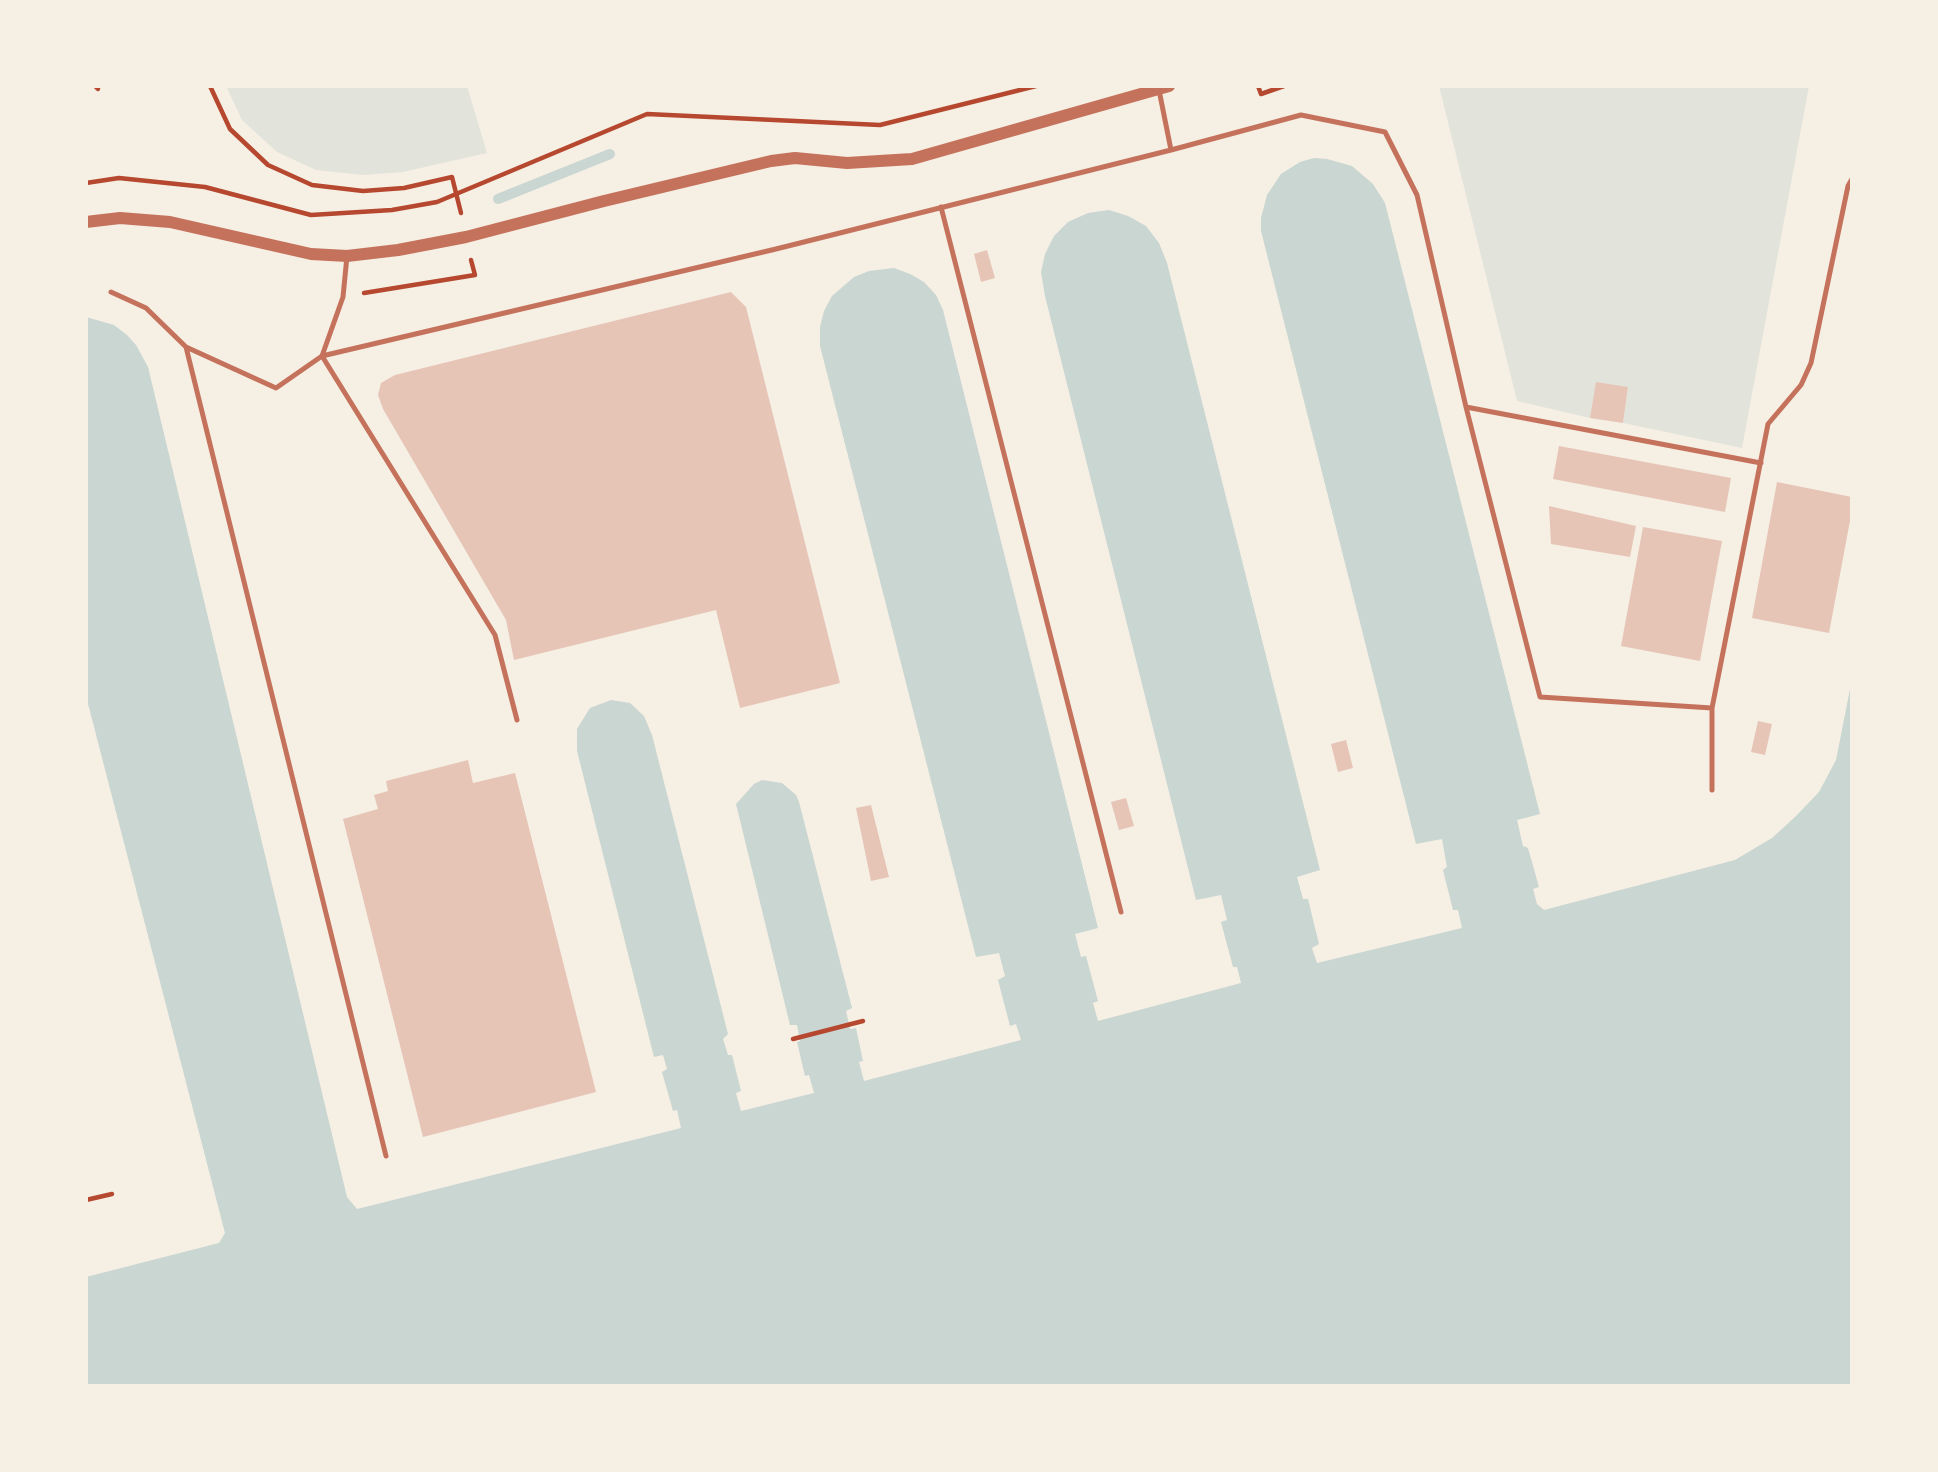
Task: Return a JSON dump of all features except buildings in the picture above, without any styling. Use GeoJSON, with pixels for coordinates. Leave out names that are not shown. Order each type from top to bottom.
{"type":"FeatureCollection","features":[{"type":"Feature","properties":{"kind":"street"},"geometry":{"type":"LineString","coordinates":[[86,222],[120,218],[170,222],[312,254],[347,256],[398,250],[466,237],[771,161],[795,158],[847,163],[912,159],[1164,88]]}},
{"type":"Feature","properties":{"kind":"lane"},"geometry":{"type":"LineString","coordinates":[[1164,88],[1171,150]]}},
{"type":"Feature","properties":{"kind":"lane"},"geometry":{"type":"LineString","coordinates":[[111,292],[146,308],[186,347],[276,388],[322,356],[776,249],[1301,115],[1385,132],[1417,195],[1466,407],[1540,697],[1712,708]]}},
{"type":"Feature","properties":{"kind":"lane"},"geometry":{"type":"LineString","coordinates":[[1712,790],[1712,708],[1768,424],[1801,385],[1811,363],[1848,186],[1852,179]]}},
{"type":"Feature","properties":{"kind":"lane"},"geometry":{"type":"LineString","coordinates":[[942,207],[1121,912]]}},
{"type":"Feature","properties":{"kind":"lane"},"geometry":{"type":"LineString","coordinates":[[322,356],[342,297],[347,256]]}},
{"type":"Feature","properties":{"kind":"lane"},"geometry":{"type":"LineString","coordinates":[[186,347],[386,1156]]}},
{"type":"Feature","properties":{"kind":"lane"},"geometry":{"type":"LineString","coordinates":[[322,356],[495,635],[517,720]]}},
{"type":"Feature","properties":{"kind":"lane"},"geometry":{"type":"LineString","coordinates":[[1466,407],[1761,463]]}},
{"type":"Feature","properties":{"kind":"path"},"geometry":{"type":"LineString","coordinates":[[210,86],[230,129],[268,165],[312,185],[363,191],[404,188],[452,177],[457,194]]}},
{"type":"Feature","properties":{"kind":"path"},"geometry":{"type":"LineString","coordinates":[[86,183],[120,178],[205,187],[311,215],[392,210],[437,202],[647,114],[880,125],[1036,86]]}},
{"type":"Feature","properties":{"kind":"path"},"geometry":{"type":"LineString","coordinates":[[1258,86],[1261,94],[1284,86]]}},
{"type":"Feature","properties":{"kind":"path"},"geometry":{"type":"LineString","coordinates":[[793,1039],[863,1021]]}},
{"type":"Feature","properties":{"kind":"path"},"geometry":{"type":"LineString","coordinates":[[86,1200],[113,1194]]}},
{"type":"Feature","properties":{"kind":"shaded area"},"geometry":{"type":"Polygon","coordinates":[[[226,86],[467,86],[487,153],[403,172],[363,175],[316,170],[277,152],[242,120],[226,86]]]}},
{"type":"Feature","properties":{"kind":"shaded area"},"geometry":{"type":"Polygon","coordinates":[[[1439,86],[1809,86],[1742,448],[1623,423],[1628,387],[1590,418],[1517,401],[1439,86]]]}},
{"type":"Feature","properties":{"kind":"shaded area"},"geometry":{"type":"Polygon","coordinates":[[[1314,158],[1352,166],[1373,184],[1385,203],[1540,814],[1517,820],[1523,846],[1528,848],[1539,887],[1533,889],[1537,904],[1544,910],[1735,860],[1772,838],[1819,792],[1836,760],[1852,679],[1852,1386],[86,1386],[86,1277],[219,1243],[225,1233],[86,696],[86,317],[114,325],[127,335],[148,367],[347,1197],[357,1209],[681,1128],[677,1110],[673,1111],[662,1072],[667,1069],[663,1055],[654,1057],[577,751],[577,729],[590,708],[611,700],[630,703],[644,716],[652,735],[728,1034],[723,1039],[728,1055],[732,1055],[741,1091],[736,1093],[741,1111],[814,1093],[809,1075],[805,1076],[797,1042],[800,1041],[797,1025],[790,1025],[736,804],[754,784],[762,780],[782,783],[796,795],[799,802],[852,1008],[846,1011],[850,1029],[856,1028],[863,1061],[859,1062],[864,1081],[1021,1040],[1016,1024],[1010,1026],[998,980],[1005,976],[999,953],[976,957],[820,346],[820,327],[832,296],[854,277],[869,271],[894,268],[910,274],[924,282],[936,295],[943,310],[1098,928],[1075,934],[1081,957],[1086,956],[1098,1001],[1093,1003],[1098,1021],[1241,983],[1237,967],[1233,967],[1221,922],[1227,920],[1221,895],[1196,900],[1045,296],[1041,272],[1045,254],[1054,236],[1068,222],[1088,213],[1109,210],[1146,226],[1159,243],[1167,263],[1320,870],[1297,877],[1303,899],[1308,899],[1319,944],[1312,948],[1317,963],[1462,928],[1458,910],[1453,910],[1443,870],[1447,867],[1442,839],[1416,844],[1261,231],[1261,218],[1267,195],[1281,174],[1300,162],[1314,158]]]}},
{"type":"Feature","properties":{"kind":"waterway"},"geometry":{"type":"LineString","coordinates":[[498,199],[610,154]]}}]}
